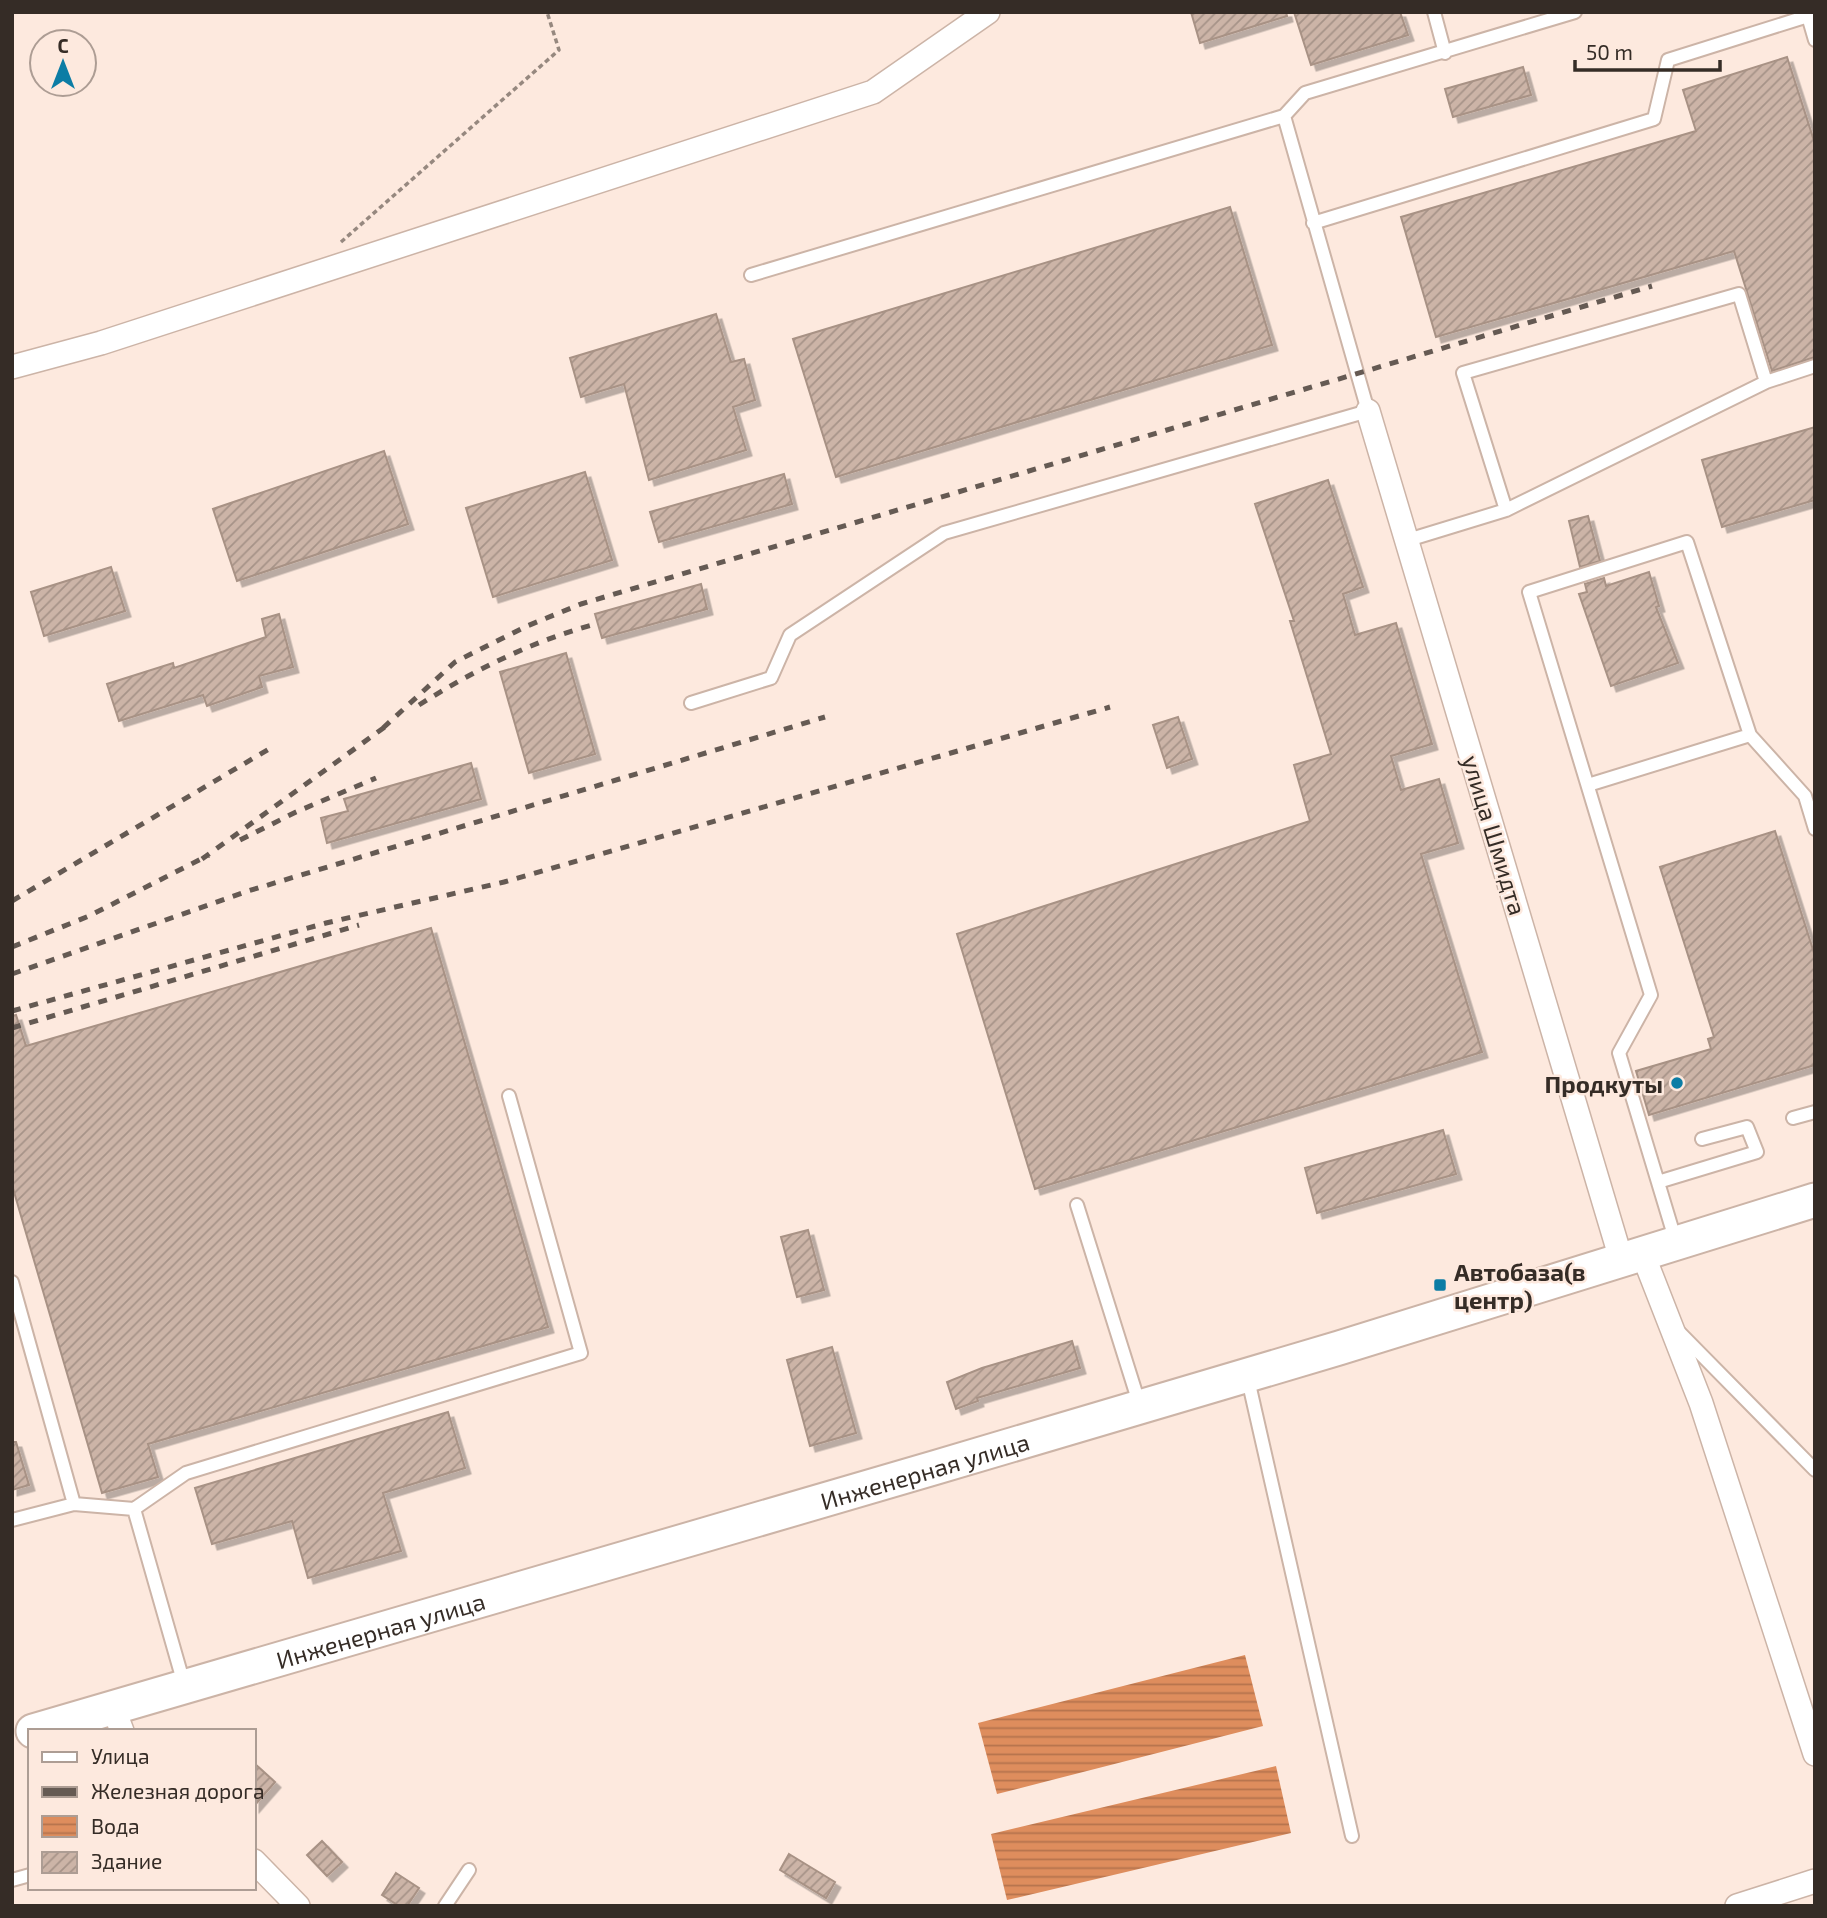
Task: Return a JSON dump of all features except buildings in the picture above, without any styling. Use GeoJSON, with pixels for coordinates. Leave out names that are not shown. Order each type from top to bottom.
{"type":"FeatureCollection","features":[{"type":"Feature","properties":{"kind":"street"},"geometry":{"type":"LineString","coordinates":[[12,367],[101,343],[873,92],[988,12]]}},
{"type":"Feature","properties":{"kind":"street","name":"улица Шмидта"},"geometry":{"type":"LineString","coordinates":[[1368,411],[1631,1256],[1672,1326],[1773,1621],[1815,1754]]}},
{"type":"Feature","properties":{"kind":"street","name":"Инженерная улица"},"geometry":{"type":"LineString","coordinates":[[46,1729],[118,1719],[186,1688],[1247,1375],[1815,1200]]}},
{"type":"Feature","properties":{"kind":"street"},"geometry":{"type":"LineString","coordinates":[[256,1863],[298,1906]]}},
{"type":"Feature","properties":{"kind":"street"},"geometry":{"type":"LineString","coordinates":[[1737,1906],[1815,1881]]}},
{"type":"Feature","properties":{"kind":"lane"},"geometry":{"type":"LineString","coordinates":[[1434,12],[1445,53]]}},
{"type":"Feature","properties":{"kind":"lane"},"geometry":{"type":"LineString","coordinates":[[751,275],[1284,116],[1306,93],[1575,12]]}},
{"type":"Feature","properties":{"kind":"lane"},"geometry":{"type":"LineString","coordinates":[[1313,223],[1654,119],[1668,60],[1808,16],[1815,40]]}},
{"type":"Feature","properties":{"kind":"lane"},"geometry":{"type":"LineString","coordinates":[[691,703],[771,678],[790,635],[944,533],[1368,411],[1284,116]]}},
{"type":"Feature","properties":{"kind":"lane"},"geometry":{"type":"LineString","coordinates":[[1506,510],[1463,373],[1739,294],[1766,382]]}},
{"type":"Feature","properties":{"kind":"lane"},"geometry":{"type":"LineString","coordinates":[[1408,540],[1506,510],[1766,382],[1815,366]]}},
{"type":"Feature","properties":{"kind":"lane"},"geometry":{"type":"LineString","coordinates":[[1676,1242],[1619,1052],[1651,996],[1529,592],[1686,542],[1750,735],[1805,796],[1815,829]]}},
{"type":"Feature","properties":{"kind":"lane"},"geometry":{"type":"LineString","coordinates":[[1588,785],[1750,735]]}},
{"type":"Feature","properties":{"kind":"lane"},"geometry":{"type":"LineString","coordinates":[[12,1520],[74,1503],[134,1509],[186,1473],[582,1353],[509,1096]]}},
{"type":"Feature","properties":{"kind":"lane"},"geometry":{"type":"LineString","coordinates":[[1793,1118],[1815,1112]]}},
{"type":"Feature","properties":{"kind":"lane"},"geometry":{"type":"LineString","coordinates":[[1658,1182],[1757,1152],[1747,1127],[1702,1139]]}},
{"type":"Feature","properties":{"kind":"lane"},"geometry":{"type":"LineString","coordinates":[[1077,1205],[1140,1406]]}},
{"type":"Feature","properties":{"kind":"lane"},"geometry":{"type":"LineString","coordinates":[[12,1282],[74,1503]]}},
{"type":"Feature","properties":{"kind":"lane"},"geometry":{"type":"LineString","coordinates":[[1672,1326],[1815,1470]]}},
{"type":"Feature","properties":{"kind":"lane"},"geometry":{"type":"LineString","coordinates":[[1247,1375],[1352,1836]]}},
{"type":"Feature","properties":{"kind":"lane"},"geometry":{"type":"LineString","coordinates":[[134,1509],[186,1688]]}},
{"type":"Feature","properties":{"kind":"lane"},"geometry":{"type":"LineString","coordinates":[[445,1906],[469,1870]]}},
{"type":"Feature","properties":{"kind":"path"},"geometry":{"type":"LineString","coordinates":[[340,242],[559,50],[547,12]]}},
{"type":"Feature","properties":{"kind":"water"},"geometry":{"type":"Polygon","coordinates":[[[1245,1655],[1263,1726],[997,1794],[978,1723],[1245,1655]]]}},
{"type":"Feature","properties":{"kind":"water"},"geometry":{"type":"Polygon","coordinates":[[[1276,1766],[1291,1833],[1007,1900],[991,1834],[1276,1766]]]}},
{"type":"Feature","properties":{"kind":"railway"},"geometry":{"type":"LineString","coordinates":[[383,728],[455,662],[527,626],[581,604],[1652,286]]}},
{"type":"Feature","properties":{"kind":"railway"},"geometry":{"type":"LineString","coordinates":[[419,705],[502,659],[546,640],[592,625]]}},
{"type":"Feature","properties":{"kind":"railway"},"geometry":{"type":"LineString","coordinates":[[12,1011],[326,923],[504,882],[1110,707]]}},
{"type":"Feature","properties":{"kind":"railway"},"geometry":{"type":"LineString","coordinates":[[12,974],[248,891],[825,717]]}},
{"type":"Feature","properties":{"kind":"railway"},"geometry":{"type":"LineString","coordinates":[[202,859],[389,724]]}},
{"type":"Feature","properties":{"kind":"railway"},"geometry":{"type":"LineString","coordinates":[[12,901],[269,749]]}},
{"type":"Feature","properties":{"kind":"railway"},"geometry":{"type":"LineString","coordinates":[[240,840],[296,812],[376,778]]}},
{"type":"Feature","properties":{"kind":"railway"},"geometry":{"type":"LineString","coordinates":[[12,947],[89,916],[209,855]]}},
{"type":"Feature","properties":{"kind":"railway"},"geometry":{"type":"LineString","coordinates":[[12,1028],[359,925]]}},
{"type":"Feature","properties":{"kind":"place","name":"Продкуты"},"geometry":{"type":"Point","coordinates":[1677,1083]}},
{"type":"Feature","properties":{"kind":"place","name":"Автобаза(в центр)"},"geometry":{"type":"Point","coordinates":[1440,1285]}}]}
